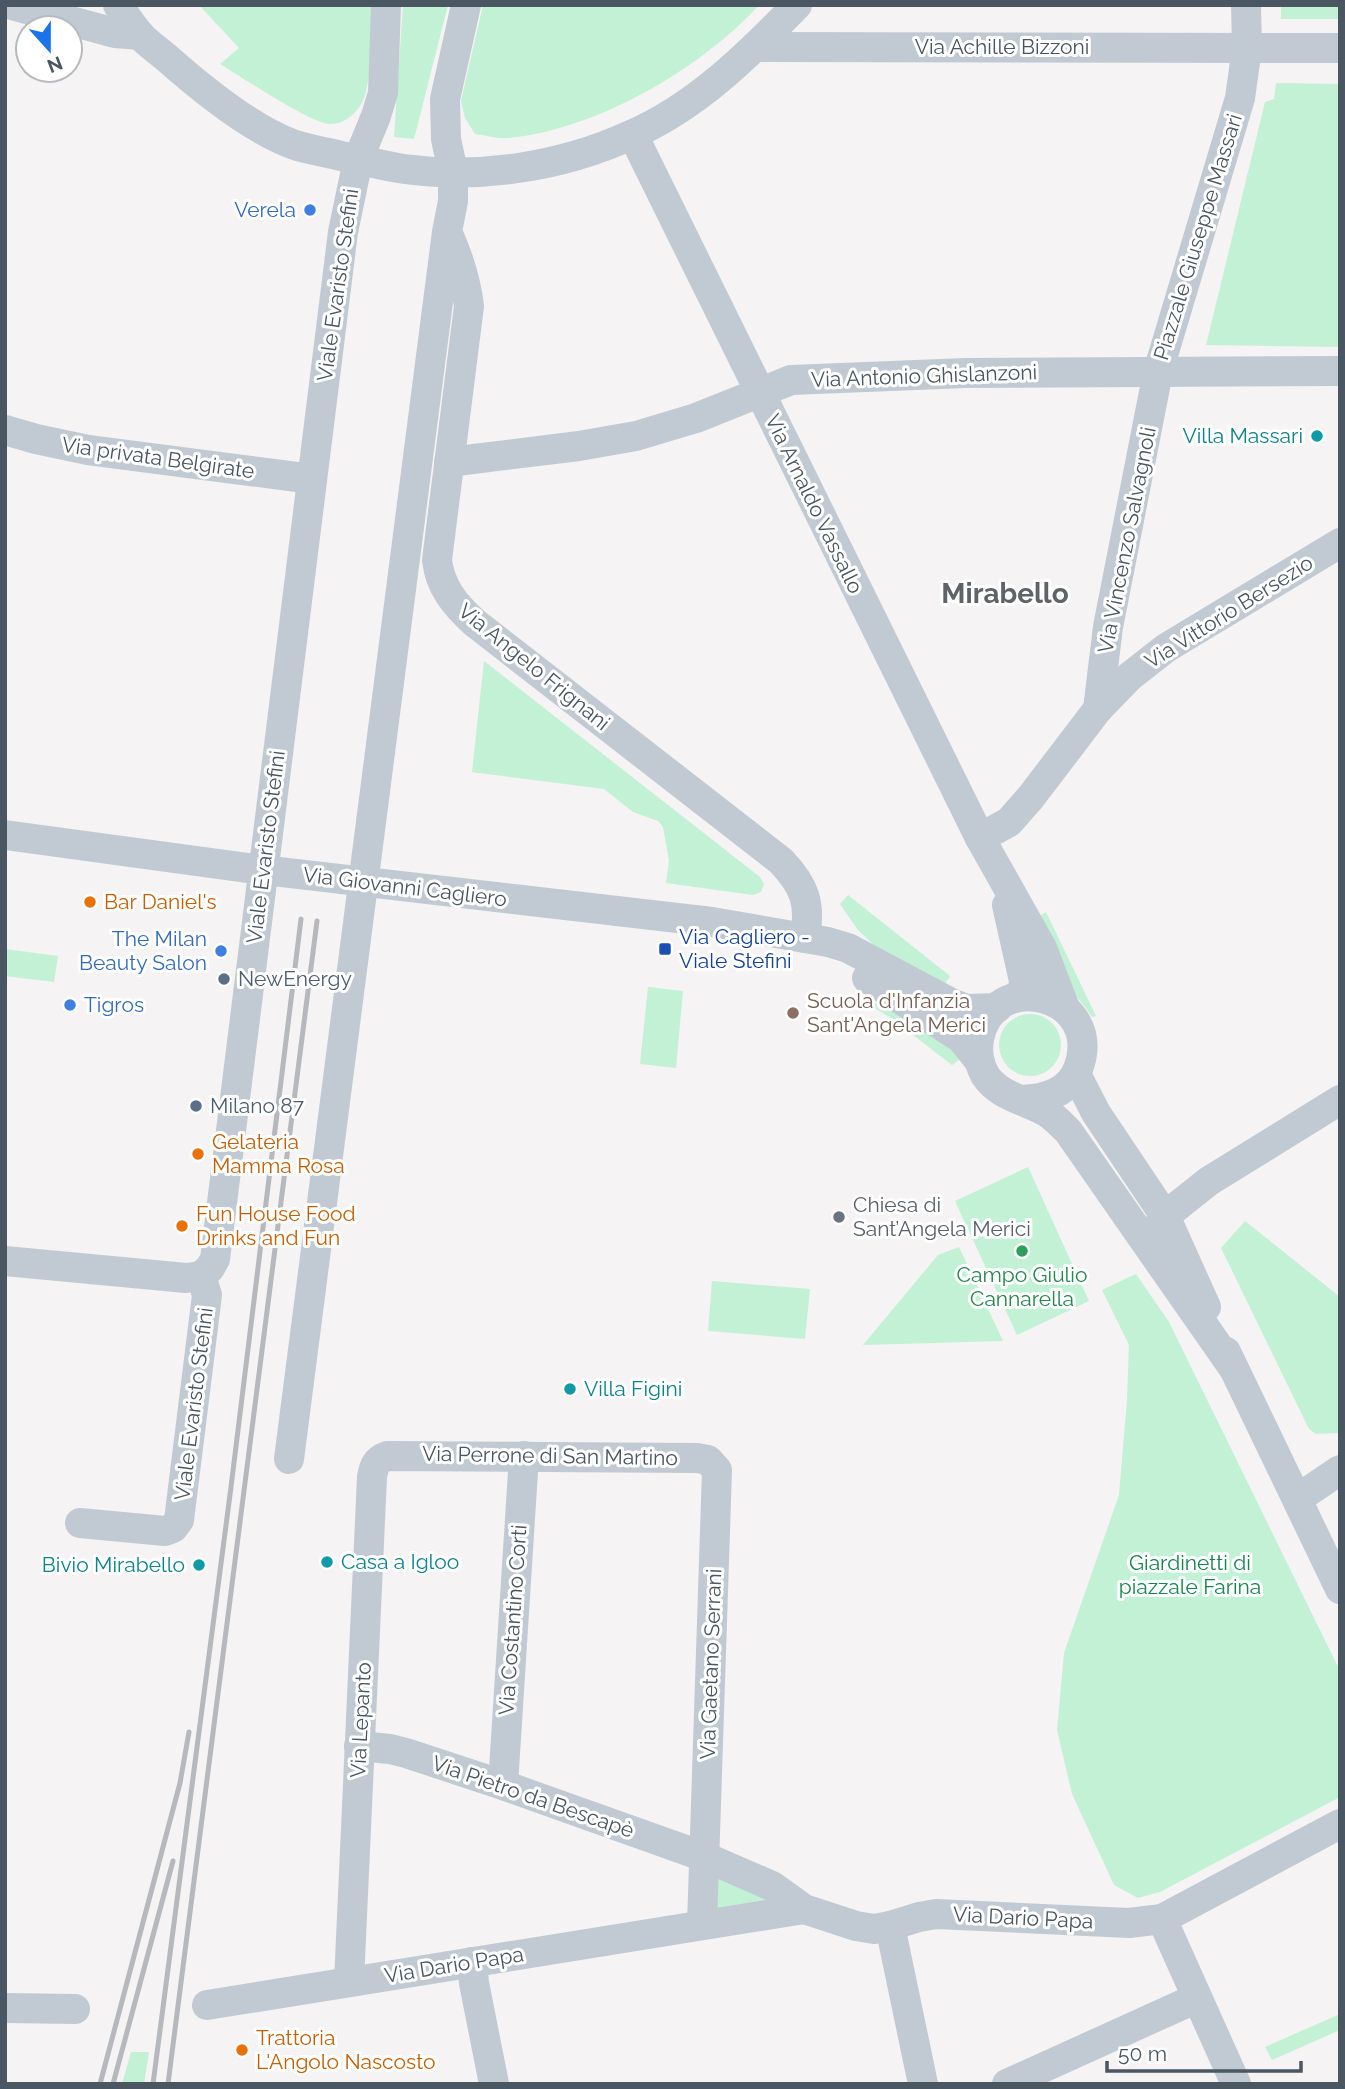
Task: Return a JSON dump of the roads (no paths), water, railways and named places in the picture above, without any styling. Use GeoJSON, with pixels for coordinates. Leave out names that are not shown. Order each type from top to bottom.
{"type":"FeatureCollection","features":[{"type":"Feature","properties":{"kind":"street"},"geometry":{"type":"LineString","coordinates":[[12,5],[115,33],[140,35]]}},
{"type":"Feature","properties":{"kind":"street"},"geometry":{"type":"LineString","coordinates":[[118,5],[140,35],[200,87],[264,129],[294,145],[402,169],[453,172],[511,169],[551,162],[633,135],[720,79],[797,5]]}},
{"type":"Feature","properties":{"kind":"street","name":"Viale Evaristo Stefini"},"geometry":{"type":"LineString","coordinates":[[80,1523],[165,1531],[177,1525],[180,1516],[205,1306],[206,1290],[201,1276],[215,1259],[343,232],[359,160],[383,93],[386,5]]}},
{"type":"Feature","properties":{"kind":"street"},"geometry":{"type":"LineString","coordinates":[[289,1459],[453,201],[453,172],[446,139],[445,99],[466,5]]}},
{"type":"Feature","properties":{"kind":"street","name":"Piazzale Giuseppe Massari"},"geometry":{"type":"LineString","coordinates":[[1246,5],[1247,48],[1240,98],[1158,372],[1340,371]]}},
{"type":"Feature","properties":{"kind":"street","name":"Via Achille Bizzoni"},"geometry":{"type":"LineString","coordinates":[[756,47],[1247,48]]}},
{"type":"Feature","properties":{"kind":"street"},"geometry":{"type":"LineString","coordinates":[[1247,48],[1340,48]]}},
{"type":"Feature","properties":{"kind":"street","name":"Via Arnaldo Vassallo"},"geometry":{"type":"LineString","coordinates":[[633,135],[980,838],[1042,948],[1065,1008],[1080,1030],[1082,1059],[1076,1074]]}},
{"type":"Feature","properties":{"kind":"street","name":"Via Angelo Frignani"},"geometry":{"type":"LineString","coordinates":[[447,232],[460,263],[469,306],[437,559],[438,572],[450,597],[475,623],[780,861],[793,874],[808,905],[805,938]]}},
{"type":"Feature","properties":{"kind":"street","name":"Via Antonio Ghislanzoni"},"geometry":{"type":"LineString","coordinates":[[449,462],[636,436],[696,418],[792,380],[966,373],[1158,372]]}},
{"type":"Feature","properties":{"kind":"street","name":"Via Vincenzo Salvagnoli"},"geometry":{"type":"LineString","coordinates":[[1098,709],[1108,626],[1158,372]]}},
{"type":"Feature","properties":{"kind":"street","name":"Via privata Belgirate"},"geometry":{"type":"LineString","coordinates":[[5,430],[88,450],[312,479]]}},
{"type":"Feature","properties":{"kind":"street","name":"Via Vittorio Bersezio"},"geometry":{"type":"LineString","coordinates":[[980,838],[1009,822],[1098,709],[1129,677],[1166,648],[1340,543]]}},
{"type":"Feature","properties":{"kind":"street","name":"Via Giovanni Cagliero"},"geometry":{"type":"LineString","coordinates":[[5,835],[263,870],[712,922],[828,942],[848,948],[967,1009],[1010,1002]]}},
{"type":"Feature","properties":{"kind":"street","name":"Via Arnaldo Vassallo"},"geometry":{"type":"LineString","coordinates":[[999,871],[1024,981],[1010,1002]]}},
{"type":"Feature","properties":{"kind":"street","name":"Via Giovanni Cagliero"},"geometry":{"type":"LineString","coordinates":[[805,938],[961,1038],[980,1062]]}},
{"type":"Feature","properties":{"kind":"street"},"geometry":{"type":"LineString","coordinates":[[1065,1008],[1054,1001],[1037,996],[1010,1002],[988,1018],[981,1030],[978,1046],[980,1062],[986,1076],[998,1089],[1049,1114],[1068,1131],[1234,1369]]}},
{"type":"Feature","properties":{"kind":"street"},"geometry":{"type":"LineString","coordinates":[[1021,1100],[1040,1100],[1054,1095],[1076,1074],[1096,1113],[1165,1216],[1234,1369],[1340,1589]]}},
{"type":"Feature","properties":{"kind":"street"},"geometry":{"type":"LineString","coordinates":[[1146,1244],[1165,1216],[1209,1181],[1340,1100]]}},
{"type":"Feature","properties":{"kind":"street"},"geometry":{"type":"LineString","coordinates":[[5,1261],[186,1279],[201,1276]]}},
{"type":"Feature","properties":{"kind":"street","name":"Via Perrone di San Martino"},"geometry":{"type":"LineString","coordinates":[[378,1460],[397,1455],[697,1458],[708,1460],[717,1470]]}},
{"type":"Feature","properties":{"kind":"street","name":"Via Costantino Corti"},"geometry":{"type":"LineString","coordinates":[[503,1785],[524,1456]]}},
{"type":"Feature","properties":{"kind":"street","name":"Via Lepanto"},"geometry":{"type":"LineString","coordinates":[[349,1982],[372,1477],[378,1460]]}},
{"type":"Feature","properties":{"kind":"street","name":"Via Gaetano Serrani"},"geometry":{"type":"LineString","coordinates":[[705,1857],[717,1470]]}},
{"type":"Feature","properties":{"kind":"street"},"geometry":{"type":"LineString","coordinates":[[1297,1499],[1340,1470]]}},
{"type":"Feature","properties":{"kind":"street","name":"Via Pietro da Bescapè"},"geometry":{"type":"LineString","coordinates":[[359,1746],[407,1753],[705,1857]]}},
{"type":"Feature","properties":{"kind":"street"},"geometry":{"type":"LineString","coordinates":[[1236,2084],[1162,1919],[1340,1824]]}},
{"type":"Feature","properties":{"kind":"street"},"geometry":{"type":"LineString","coordinates":[[702,1925],[705,1857]]}},
{"type":"Feature","properties":{"kind":"street","name":"Via Dario Papa"},"geometry":{"type":"LineString","coordinates":[[705,1857],[772,1886],[804,1909],[874,1929],[936,1914],[1129,1923],[1162,1919]]}},
{"type":"Feature","properties":{"kind":"street","name":"Via Dario Papa"},"geometry":{"type":"LineString","coordinates":[[207,2005],[804,1909]]}},
{"type":"Feature","properties":{"kind":"street"},"geometry":{"type":"LineString","coordinates":[[891,1926],[923,2084]]}},
{"type":"Feature","properties":{"kind":"street"},"geometry":{"type":"LineString","coordinates":[[471,1962],[494,2084]]}},
{"type":"Feature","properties":{"kind":"street"},"geometry":{"type":"LineString","coordinates":[[1007,2084],[1197,1998]]}},
{"type":"Feature","properties":{"kind":"street"},"geometry":{"type":"LineString","coordinates":[[5,2008],[75,2009]]}},
{"type":"Feature","properties":{"kind":"railway"},"geometry":{"type":"LineString","coordinates":[[153,2084],[231,1487],[301,919]]}},
{"type":"Feature","properties":{"kind":"railway"},"geometry":{"type":"LineString","coordinates":[[168,2084],[317,921]]}},
{"type":"Feature","properties":{"kind":"railway"},"geometry":{"type":"LineString","coordinates":[[100,2084],[180,1783],[189,1732]]}},
{"type":"Feature","properties":{"kind":"railway"},"geometry":{"type":"LineString","coordinates":[[113,2084],[173,1861]]}},
{"type":"Feature","properties":{"kind":"place","name":"Verela"},"geometry":{"type":"Point","coordinates":[310,210]}},
{"type":"Feature","properties":{"kind":"place","name":"Villa Massari"},"geometry":{"type":"Point","coordinates":[1317,436]}},
{"type":"Feature","properties":{"kind":"place","name":"Bar Daniel's"},"geometry":{"type":"Point","coordinates":[90,902]}},
{"type":"Feature","properties":{"kind":"place","name":"Via Cagliero - Viale Stefini"},"geometry":{"type":"Point","coordinates":[665,949]}},
{"type":"Feature","properties":{"kind":"place","name":"The Milan Beauty Salon"},"geometry":{"type":"Point","coordinates":[221,951]}},
{"type":"Feature","properties":{"kind":"place","name":"NewEnergy"},"geometry":{"type":"Point","coordinates":[224,979]}},
{"type":"Feature","properties":{"kind":"place","name":"Tigros"},"geometry":{"type":"Point","coordinates":[70,1005]}},
{"type":"Feature","properties":{"kind":"place","name":"Scuola d'Infanzia Sant'Angela Merici"},"geometry":{"type":"Point","coordinates":[793,1013]}},
{"type":"Feature","properties":{"kind":"place","name":"Milano 87"},"geometry":{"type":"Point","coordinates":[196,1106]}},
{"type":"Feature","properties":{"kind":"place","name":"Gelateria Mamma Rosa"},"geometry":{"type":"Point","coordinates":[198,1154]}},
{"type":"Feature","properties":{"kind":"place","name":"Chiesa di Sant’Angela Merici"},"geometry":{"type":"Point","coordinates":[839,1217]}},
{"type":"Feature","properties":{"kind":"place","name":"Fun House Food Drinks and Fun"},"geometry":{"type":"Point","coordinates":[182,1226]}},
{"type":"Feature","properties":{"kind":"place","name":"Campo Giulio Cannarella"},"geometry":{"type":"Point","coordinates":[1022,1251]}},
{"type":"Feature","properties":{"kind":"place","name":"Villa Figini"},"geometry":{"type":"Point","coordinates":[570,1389]}},
{"type":"Feature","properties":{"kind":"place","name":"Casa a Igloo"},"geometry":{"type":"Point","coordinates":[327,1562]}},
{"type":"Feature","properties":{"kind":"place","name":"Bivio Mirabello"},"geometry":{"type":"Point","coordinates":[199,1565]}},
{"type":"Feature","properties":{"kind":"place","name":"Trattoria L'Angolo Nascosto"},"geometry":{"type":"Point","coordinates":[242,2050]}},
{"type":"Feature","properties":{"kind":"district","name":"Mirabello"},"geometry":{"type":"Point","coordinates":[1005,593]}},
{"type":"Feature","properties":{"kind":"park label","name":"Giardinetti di piazzale Farina"},"geometry":{"type":"Point","coordinates":[1190,1575]}}]}
